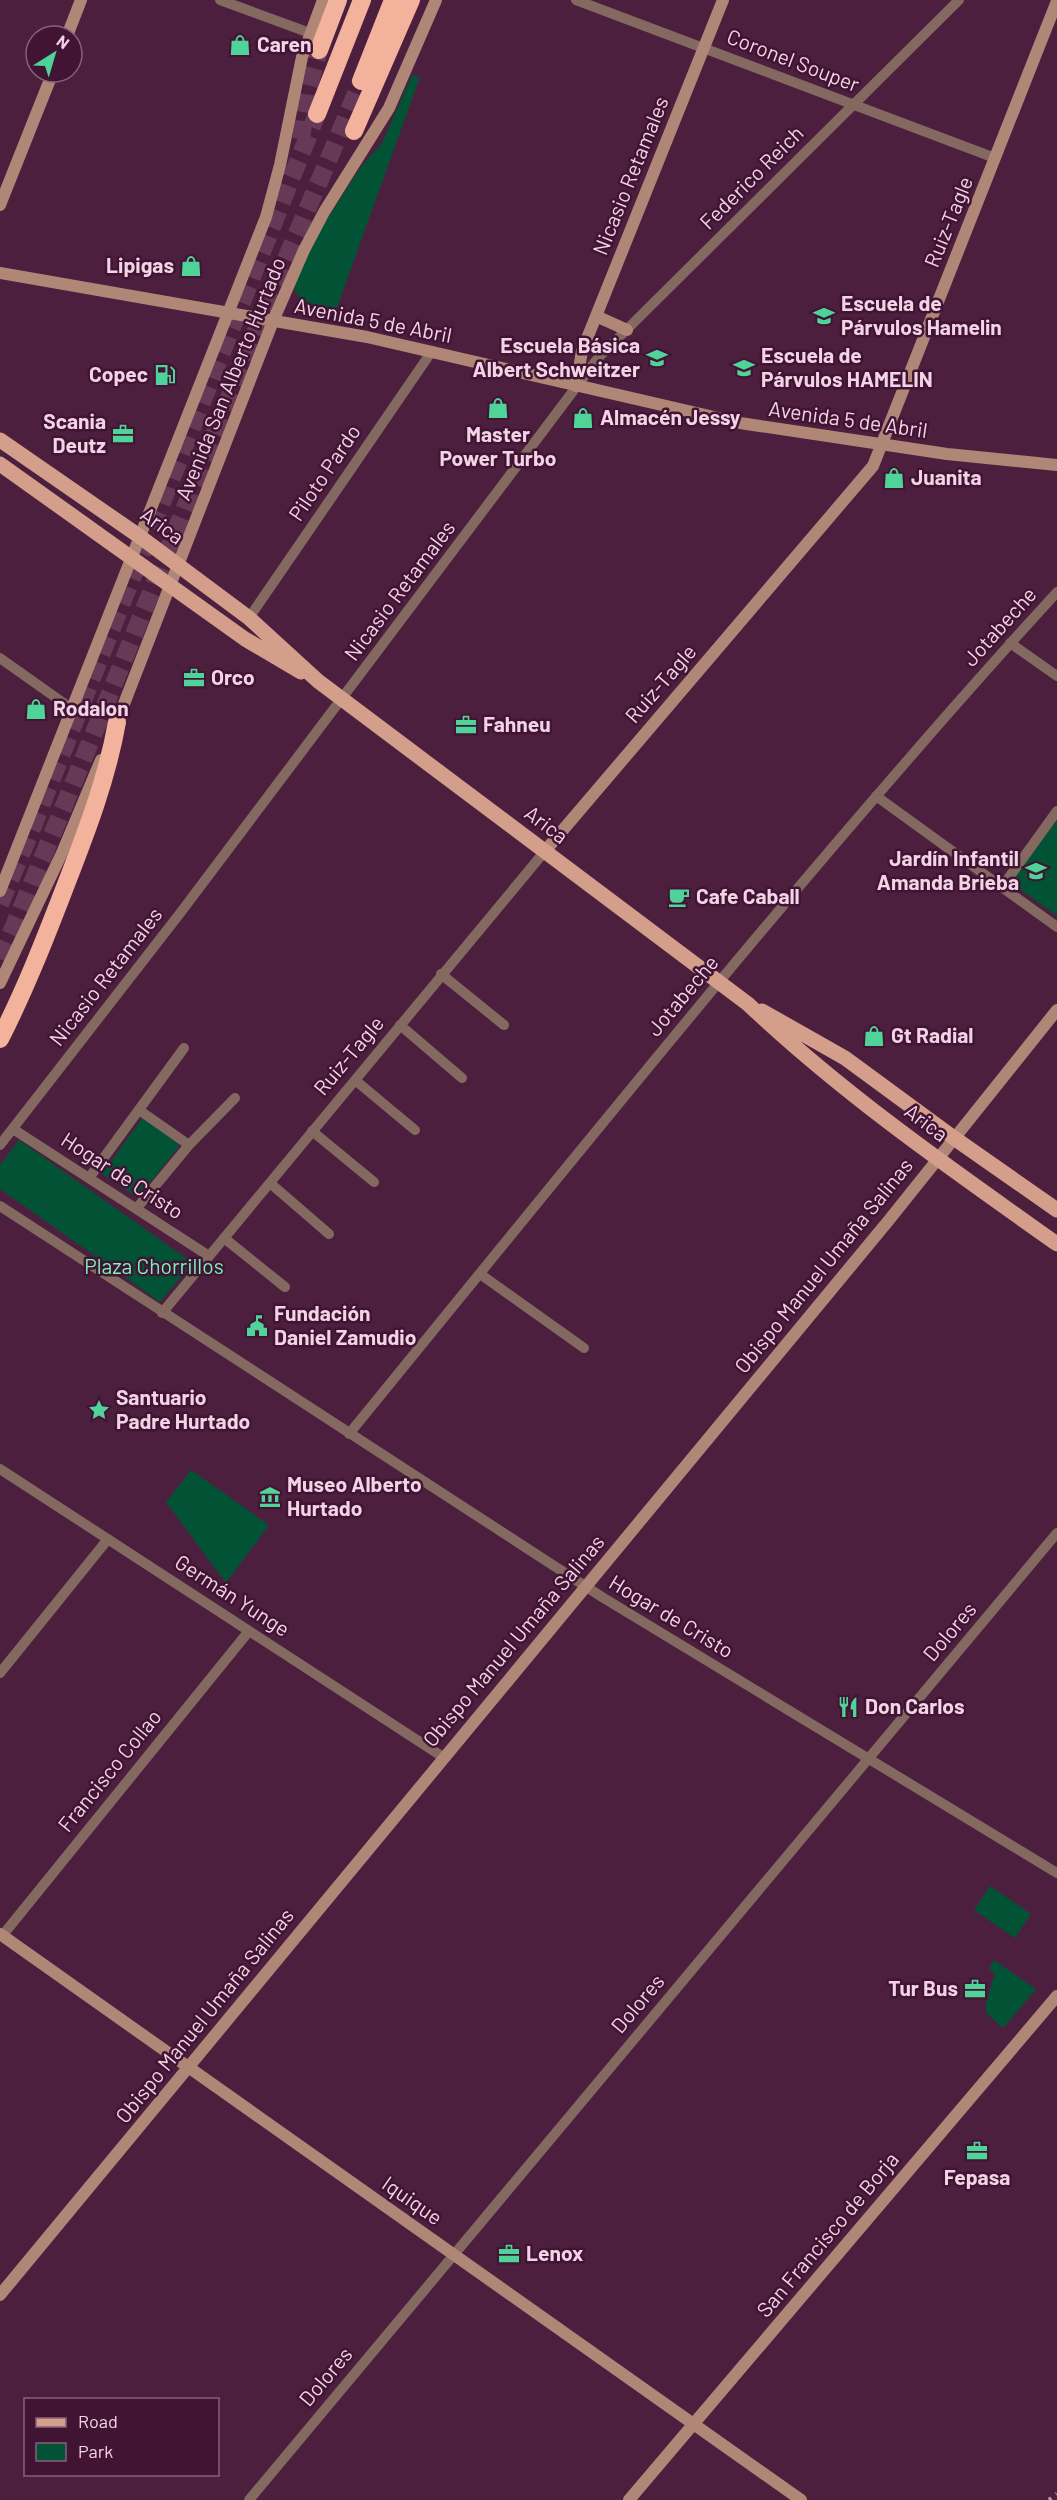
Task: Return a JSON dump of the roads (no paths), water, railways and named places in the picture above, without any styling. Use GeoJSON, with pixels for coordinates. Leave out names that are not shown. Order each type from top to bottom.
{"type":"FeatureCollection","features":[{"type":"Feature","properties":{"kind":"highway"},"geometry":{"type":"LineString","coordinates":[[319,50],[338,0]]}},
{"type":"Feature","properties":{"kind":"highway"},"geometry":{"type":"LineString","coordinates":[[317,114],[362,0]]}},
{"type":"Feature","properties":{"kind":"highway"},"geometry":{"type":"LineString","coordinates":[[361,81],[393,0]]}},
{"type":"Feature","properties":{"kind":"highway"},"geometry":{"type":"LineString","coordinates":[[354,131],[411,0]]}},
{"type":"Feature","properties":{"kind":"highway"},"geometry":{"type":"LineString","coordinates":[[0,1039],[35,962],[86,833],[109,763],[117,722]]}},
{"type":"Feature","properties":{"kind":"main road","name":"Arica"},"geometry":{"type":"LineString","coordinates":[[0,440],[139,536],[249,618],[318,681],[748,1004],[801,1053],[938,1159],[1057,1244]]}},
{"type":"Feature","properties":{"kind":"main road","name":"Arica"},"geometry":{"type":"LineString","coordinates":[[0,464],[245,639],[318,681]]}},
{"type":"Feature","properties":{"kind":"main road","name":"Arica"},"geometry":{"type":"LineString","coordinates":[[748,1004],[802,1032],[845,1058],[1057,1210]]}},
{"type":"Feature","properties":{"kind":"main road"},"geometry":{"type":"LineString","coordinates":[[1039,1197],[1057,1203]]}},
{"type":"Feature","properties":{"kind":"street"},"geometry":{"type":"LineString","coordinates":[[72,24],[81,0]]}},
{"type":"Feature","properties":{"kind":"street"},"geometry":{"type":"LineString","coordinates":[[220,0],[310,33]]}},
{"type":"Feature","properties":{"kind":"street","name":"Avenida San Alberto Hurtado"},"geometry":{"type":"LineString","coordinates":[[0,891],[5,864],[72,709],[228,314],[274,191],[295,84],[310,33],[323,0]]}},
{"type":"Feature","properties":{"kind":"street","name":"Avenida San Alberto Hurtado"},"geometry":{"type":"LineString","coordinates":[[0,983],[62,853],[117,722],[273,321],[312,233],[389,108],[436,0]]}},
{"type":"Feature","properties":{"kind":"street","name":"Coronel Souper"},"geometry":{"type":"LineString","coordinates":[[576,0],[995,158]]}},
{"type":"Feature","properties":{"kind":"street","name":"Nicasio Retamales"},"geometry":{"type":"LineString","coordinates":[[0,1145],[181,912],[566,403],[576,386],[580,359],[596,316],[723,0]]}},
{"type":"Feature","properties":{"kind":"street","name":"Federico Reich"},"geometry":{"type":"LineString","coordinates":[[576,386],[598,358],[959,0]]}},
{"type":"Feature","properties":{"kind":"street","name":"Ruiz-Tagle"},"geometry":{"type":"LineString","coordinates":[[162,1313],[545,850],[873,466],[1057,1]]}},
{"type":"Feature","properties":{"kind":"street"},"geometry":{"type":"LineString","coordinates":[[0,204],[47,84]]}},
{"type":"Feature","properties":{"kind":"street","name":"Avenida 5 de Abril"},"geometry":{"type":"LineString","coordinates":[[0,273],[432,351],[740,423],[882,445],[1057,465]]}},
{"type":"Feature","properties":{"kind":"street"},"geometry":{"type":"LineString","coordinates":[[596,316],[627,330]]}},
{"type":"Feature","properties":{"kind":"street","name":"Piloto Pardo"},"geometry":{"type":"LineString","coordinates":[[249,618],[432,351]]}},
{"type":"Feature","properties":{"kind":"street","name":"Jotabeche"},"geometry":{"type":"LineString","coordinates":[[349,1434],[719,983],[876,796],[1057,592]]}},
{"type":"Feature","properties":{"kind":"street"},"geometry":{"type":"LineString","coordinates":[[1010,643],[1057,676]]}},
{"type":"Feature","properties":{"kind":"street"},"geometry":{"type":"LineString","coordinates":[[0,658],[72,709]]}},
{"type":"Feature","properties":{"kind":"street"},"geometry":{"type":"LineString","coordinates":[[876,796],[1057,927]]}},
{"type":"Feature","properties":{"kind":"street"},"geometry":{"type":"LineString","coordinates":[[1002,887],[1057,811]]}},
{"type":"Feature","properties":{"kind":"street"},"geometry":{"type":"LineString","coordinates":[[441,974],[504,1025]]}},
{"type":"Feature","properties":{"kind":"street","name":"Obispo Manuel Umaña Salinas"},"geometry":{"type":"LineString","coordinates":[[0,2295],[938,1159],[1057,1010]]}},
{"type":"Feature","properties":{"kind":"street"},"geometry":{"type":"LineString","coordinates":[[400,1025],[462,1078]]}},
{"type":"Feature","properties":{"kind":"street"},"geometry":{"type":"LineString","coordinates":[[89,1178],[184,1048]]}},
{"type":"Feature","properties":{"kind":"street"},"geometry":{"type":"LineString","coordinates":[[355,1080],[416,1130]]}},
{"type":"Feature","properties":{"kind":"street"},"geometry":{"type":"LineString","coordinates":[[136,1209],[189,1145],[235,1098]]}},
{"type":"Feature","properties":{"kind":"street"},"geometry":{"type":"LineString","coordinates":[[139,1110],[189,1145]]}},
{"type":"Feature","properties":{"kind":"street","name":"Hogar de Cristo"},"geometry":{"type":"LineString","coordinates":[[13,1129],[209,1256]]}},
{"type":"Feature","properties":{"kind":"street"},"geometry":{"type":"LineString","coordinates":[[312,1131],[374,1182]]}},
{"type":"Feature","properties":{"kind":"street"},"geometry":{"type":"LineString","coordinates":[[270,1183],[329,1234]]}},
{"type":"Feature","properties":{"kind":"street","name":"Hogar de Cristo"},"geometry":{"type":"LineString","coordinates":[[0,1206],[585,1586],[1057,1873]]}},
{"type":"Feature","properties":{"kind":"street"},"geometry":{"type":"LineString","coordinates":[[224,1238],[285,1287]]}},
{"type":"Feature","properties":{"kind":"street"},"geometry":{"type":"LineString","coordinates":[[480,1274],[584,1348]]}},
{"type":"Feature","properties":{"kind":"street","name":"Germán Yunge"},"geometry":{"type":"LineString","coordinates":[[0,1468],[443,1757]]}},
{"type":"Feature","properties":{"kind":"street","name":"Dolores"},"geometry":{"type":"LineString","coordinates":[[249,2500],[1057,1533]]}},
{"type":"Feature","properties":{"kind":"street"},"geometry":{"type":"LineString","coordinates":[[0,1673],[108,1539]]}},
{"type":"Feature","properties":{"kind":"street","name":"Francisco Collao"},"geometry":{"type":"LineString","coordinates":[[1,1935],[249,1631]]}},
{"type":"Feature","properties":{"kind":"street","name":"Iquique"},"geometry":{"type":"LineString","coordinates":[[1,1935],[801,2500]]}},
{"type":"Feature","properties":{"kind":"street","name":"San Francisco de Borja"},"geometry":{"type":"LineString","coordinates":[[629,2500],[1057,1996]]}},
{"type":"Feature","properties":{"kind":"tunnel"},"geometry":{"type":"LineString","coordinates":[[301,139],[309,86],[319,50]]}},
{"type":"Feature","properties":{"kind":"tunnel"},"geometry":{"type":"LineString","coordinates":[[0,959],[96,728],[265,308],[361,81]]}},
{"type":"Feature","properties":{"kind":"tunnel"},"geometry":{"type":"LineString","coordinates":[[0,904],[317,114]]}},
{"type":"Feature","properties":{"kind":"railway"},"geometry":{"type":"LineString","coordinates":[[1049,2500],[1057,2494]]}},
{"type":"Feature","properties":{"kind":"place","name":"Caren"},"geometry":{"type":"Point","coordinates":[240,45]}},
{"type":"Feature","properties":{"kind":"place","name":"Lipigas"},"geometry":{"type":"Point","coordinates":[191,266]}},
{"type":"Feature","properties":{"kind":"place","name":"Escuela de Párvulos Hamelin"},"geometry":{"type":"Point","coordinates":[824,316]}},
{"type":"Feature","properties":{"kind":"place","name":"Escuela Básica Albert Schweitzer"},"geometry":{"type":"Point","coordinates":[657,358]}},
{"type":"Feature","properties":{"kind":"place","name":"Escuela de Párvulos HAMELIN"},"geometry":{"type":"Point","coordinates":[744,368]}},
{"type":"Feature","properties":{"kind":"place","name":"Copec"},"geometry":{"type":"Point","coordinates":[165,375]}},
{"type":"Feature","properties":{"kind":"place","name":"Master Power Turbo"},"geometry":{"type":"Point","coordinates":[498,408]}},
{"type":"Feature","properties":{"kind":"place","name":"Almacén Jessy"},"geometry":{"type":"Point","coordinates":[583,418]}},
{"type":"Feature","properties":{"kind":"place","name":"Scania Deutz"},"geometry":{"type":"Point","coordinates":[123,434]}},
{"type":"Feature","properties":{"kind":"place","name":"Juanita"},"geometry":{"type":"Point","coordinates":[894,478]}},
{"type":"Feature","properties":{"kind":"place","name":"Orco"},"geometry":{"type":"Point","coordinates":[194,678]}},
{"type":"Feature","properties":{"kind":"place","name":"Rodalon"},"geometry":{"type":"Point","coordinates":[36,709]}},
{"type":"Feature","properties":{"kind":"place","name":"Fahneu"},"geometry":{"type":"Point","coordinates":[466,725]}},
{"type":"Feature","properties":{"kind":"place","name":"Jardín Infantil Amanda Brieba"},"geometry":{"type":"Point","coordinates":[1036,871]}},
{"type":"Feature","properties":{"kind":"place","name":"Cafe Caball"},"geometry":{"type":"Point","coordinates":[679,897]}},
{"type":"Feature","properties":{"kind":"place","name":"Gt Radial"},"geometry":{"type":"Point","coordinates":[874,1036]}},
{"type":"Feature","properties":{"kind":"place","name":"Fundación Daniel Zamudio"},"geometry":{"type":"Point","coordinates":[257,1326]}},
{"type":"Feature","properties":{"kind":"place","name":"Santuario Padre Hurtado"},"geometry":{"type":"Point","coordinates":[99,1410]}},
{"type":"Feature","properties":{"kind":"place","name":"Museo Alberto Hurtado"},"geometry":{"type":"Point","coordinates":[270,1497]}},
{"type":"Feature","properties":{"kind":"place","name":"Don Carlos"},"geometry":{"type":"Point","coordinates":[848,1707]}},
{"type":"Feature","properties":{"kind":"place","name":"Tur Bus"},"geometry":{"type":"Point","coordinates":[975,1989]}},
{"type":"Feature","properties":{"kind":"place","name":"Fepasa"},"geometry":{"type":"Point","coordinates":[977,2151]}},
{"type":"Feature","properties":{"kind":"place","name":"Lenox"},"geometry":{"type":"Point","coordinates":[509,2254]}},
{"type":"Feature","properties":{"kind":"park label","name":"Plaza Chorrillos"},"geometry":{"type":"Point","coordinates":[154,1267]}}]}
